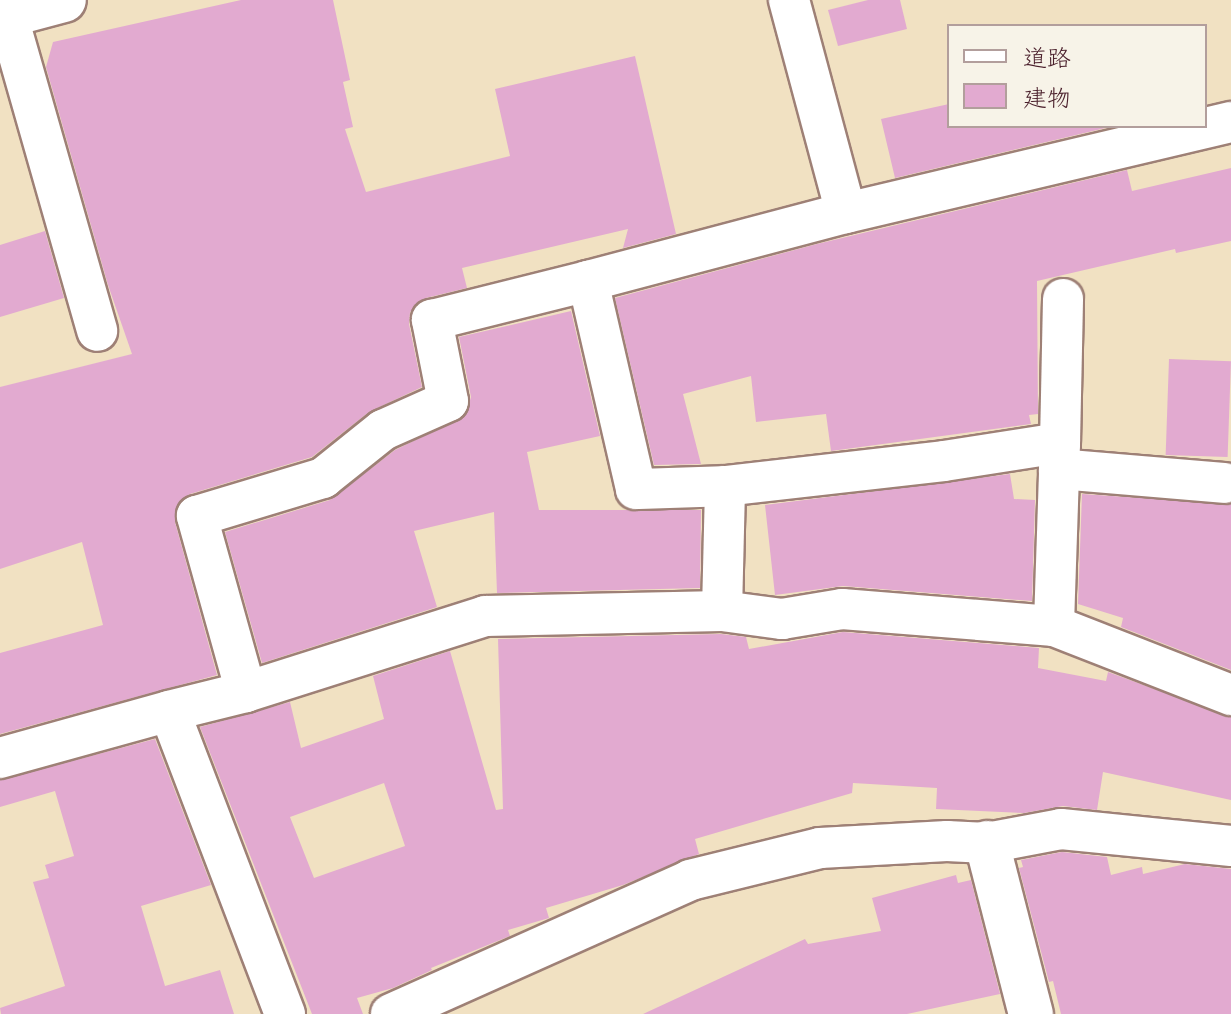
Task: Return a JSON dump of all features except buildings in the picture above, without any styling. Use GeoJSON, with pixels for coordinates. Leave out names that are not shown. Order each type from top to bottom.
{"type":"FeatureCollection","features":[{"type":"Feature","properties":{"kind":"street"},"geometry":{"type":"LineString","coordinates":[[64,0],[3,11],[97,331]]}},
{"type":"Feature","properties":{"kind":"street"},"geometry":{"type":"LineString","coordinates":[[789,0],[846,213]]}},
{"type":"Feature","properties":{"kind":"street"},"geometry":{"type":"LineString","coordinates":[[1207,128],[1231,122]]}},
{"type":"Feature","properties":{"kind":"street"},"geometry":{"type":"LineString","coordinates":[[246,692],[197,516],[323,478],[383,430],[448,401],[432,320],[846,213],[1206,128]]}},
{"type":"Feature","properties":{"kind":"street"},"geometry":{"type":"LineString","coordinates":[[588,281],[636,489],[725,486],[1059,456],[1224,483]]}},
{"type":"Feature","properties":{"kind":"street"},"geometry":{"type":"LineString","coordinates":[[1054,626],[1063,299]]}},
{"type":"Feature","properties":{"kind":"street"},"geometry":{"type":"LineString","coordinates":[[722,611],[725,486]]}},
{"type":"Feature","properties":{"kind":"street"},"geometry":{"type":"LineString","coordinates":[[0,758],[246,692],[485,616],[722,611],[782,619],[842,609],[1054,626],[1231,695]]}},
{"type":"Feature","properties":{"kind":"street"},"geometry":{"type":"LineString","coordinates":[[169,711],[285,1014]]}},
{"type":"Feature","properties":{"kind":"street"},"geometry":{"type":"LineString","coordinates":[[391,1014],[690,880],[820,848],[947,841],[987,843],[1061,829],[1231,846]]}},
{"type":"Feature","properties":{"kind":"street"},"geometry":{"type":"LineString","coordinates":[[987,843],[1031,1014]]}}]}
